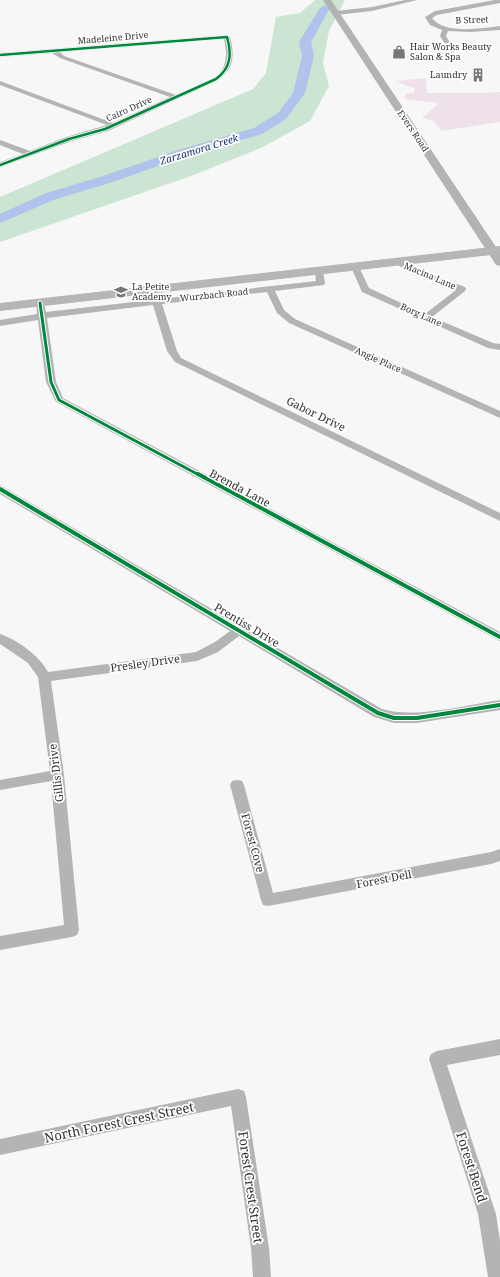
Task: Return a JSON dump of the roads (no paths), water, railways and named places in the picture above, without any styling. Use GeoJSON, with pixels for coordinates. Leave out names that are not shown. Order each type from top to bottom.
{"type":"FeatureCollection","features":[{"type":"Feature","properties":{"kind":"main road","name":"Evers Road"},"geometry":{"type":"LineString","coordinates":[[327,0],[498,254]]}},
{"type":"Feature","properties":{"kind":"main road","name":"Wurzbach Road"},"geometry":{"type":"LineString","coordinates":[[0,307],[41,309],[319,271],[399,262],[498,254]]}},
{"type":"Feature","properties":{"kind":"street"},"geometry":{"type":"LineString","coordinates":[[336,13],[372,9],[414,0]]}},
{"type":"Feature","properties":{"kind":"street"},"geometry":{"type":"LineString","coordinates":[[452,50],[444,36],[445,30],[434,26],[428,17],[435,13],[500,1]]}},
{"type":"Feature","properties":{"kind":"street"},"geometry":{"type":"LineString","coordinates":[[497,28],[500,36]]}},
{"type":"Feature","properties":{"kind":"street","name":"B Street"},"geometry":{"type":"LineString","coordinates":[[445,30],[497,28]]}},
{"type":"Feature","properties":{"kind":"street","name":"Madeleine Drive"},"geometry":{"type":"LineString","coordinates":[[0,55],[227,37]]}},
{"type":"Feature","properties":{"kind":"street","name":"Cairo Drive"},"geometry":{"type":"LineString","coordinates":[[0,165],[113,125],[216,79],[226,72],[229,66],[230,46],[227,37]]}},
{"type":"Feature","properties":{"kind":"street"},"geometry":{"type":"LineString","coordinates":[[54,51],[62,57],[176,97]]}},
{"type":"Feature","properties":{"kind":"street"},"geometry":{"type":"LineString","coordinates":[[0,83],[113,125]]}},
{"type":"Feature","properties":{"kind":"street"},"geometry":{"type":"LineString","coordinates":[[0,142],[30,154]]}},
{"type":"Feature","properties":{"kind":"street","name":"Macina Lane"},"geometry":{"type":"LineString","coordinates":[[399,262],[414,271],[462,289],[426,317]]}},
{"type":"Feature","properties":{"kind":"street","name":"Borg Lane"},"geometry":{"type":"LineString","coordinates":[[355,267],[365,290],[491,346],[500,347]]}},
{"type":"Feature","properties":{"kind":"street","name":"Wurzbach Road"},"geometry":{"type":"LineString","coordinates":[[0,323],[35,318],[41,309],[157,302],[321,283],[319,271]]}},
{"type":"Feature","properties":{"kind":"street","name":"Angie Place"},"geometry":{"type":"LineString","coordinates":[[270,289],[280,311],[292,321],[500,415]]}},
{"type":"Feature","properties":{"kind":"street","name":"Gabor Drive"},"geometry":{"type":"LineString","coordinates":[[157,302],[172,351],[178,360],[500,516]]}},
{"type":"Feature","properties":{"kind":"street","name":"Brenda Lane"},"geometry":{"type":"LineString","coordinates":[[41,309],[51,382],[59,400],[500,637]]}},
{"type":"Feature","properties":{"kind":"street","name":"Prentiss Drive"},"geometry":{"type":"LineString","coordinates":[[0,489],[378,713],[394,718],[417,718],[500,705]]}},
{"type":"Feature","properties":{"kind":"street","name":"Presley Drive"},"geometry":{"type":"LineString","coordinates":[[44,677],[197,656],[211,651],[223,644],[238,630]]}},
{"type":"Feature","properties":{"kind":"street","name":"Gillis Drive"},"geometry":{"type":"LineString","coordinates":[[0,638],[33,660],[42,669],[44,677],[57,775],[72,930],[0,943]]}},
{"type":"Feature","properties":{"kind":"street"},"geometry":{"type":"LineString","coordinates":[[0,785],[57,775]]}},
{"type":"Feature","properties":{"kind":"street","name":"Forest Cove"},"geometry":{"type":"LineString","coordinates":[[237,785],[268,900]]}},
{"type":"Feature","properties":{"kind":"street","name":"Forest Dell"},"geometry":{"type":"LineString","coordinates":[[268,900],[491,858],[500,855]]}},
{"type":"Feature","properties":{"kind":"street","name":"Forest Bend"},"geometry":{"type":"LineString","coordinates":[[497,1277],[487,1214],[437,1059],[500,1046]]}},
{"type":"Feature","properties":{"kind":"street","name":"North Forest Crest Street"},"geometry":{"type":"LineString","coordinates":[[0,1148],[238,1097]]}},
{"type":"Feature","properties":{"kind":"street","name":"Forest Crest Street"},"geometry":{"type":"LineString","coordinates":[[238,1097],[260,1248],[262,1277]]}},
{"type":"Feature","properties":{"kind":"waterway","name":"Zarzamora Creek"},"geometry":{"type":"LineString","coordinates":[[0,219],[51,196],[108,179],[182,153],[258,131],[282,116],[299,93],[308,56],[305,42],[325,8]]}},
{"type":"Feature","properties":{"kind":"place","name":"Hair Works Beauty Salon & Spa"},"geometry":{"type":"Point","coordinates":[399,52]}},
{"type":"Feature","properties":{"kind":"place","name":"Laundry"},"geometry":{"type":"Point","coordinates":[478,75]}},
{"type":"Feature","properties":{"kind":"place","name":"La Petite Academy"},"geometry":{"type":"Point","coordinates":[121,292]}}]}
